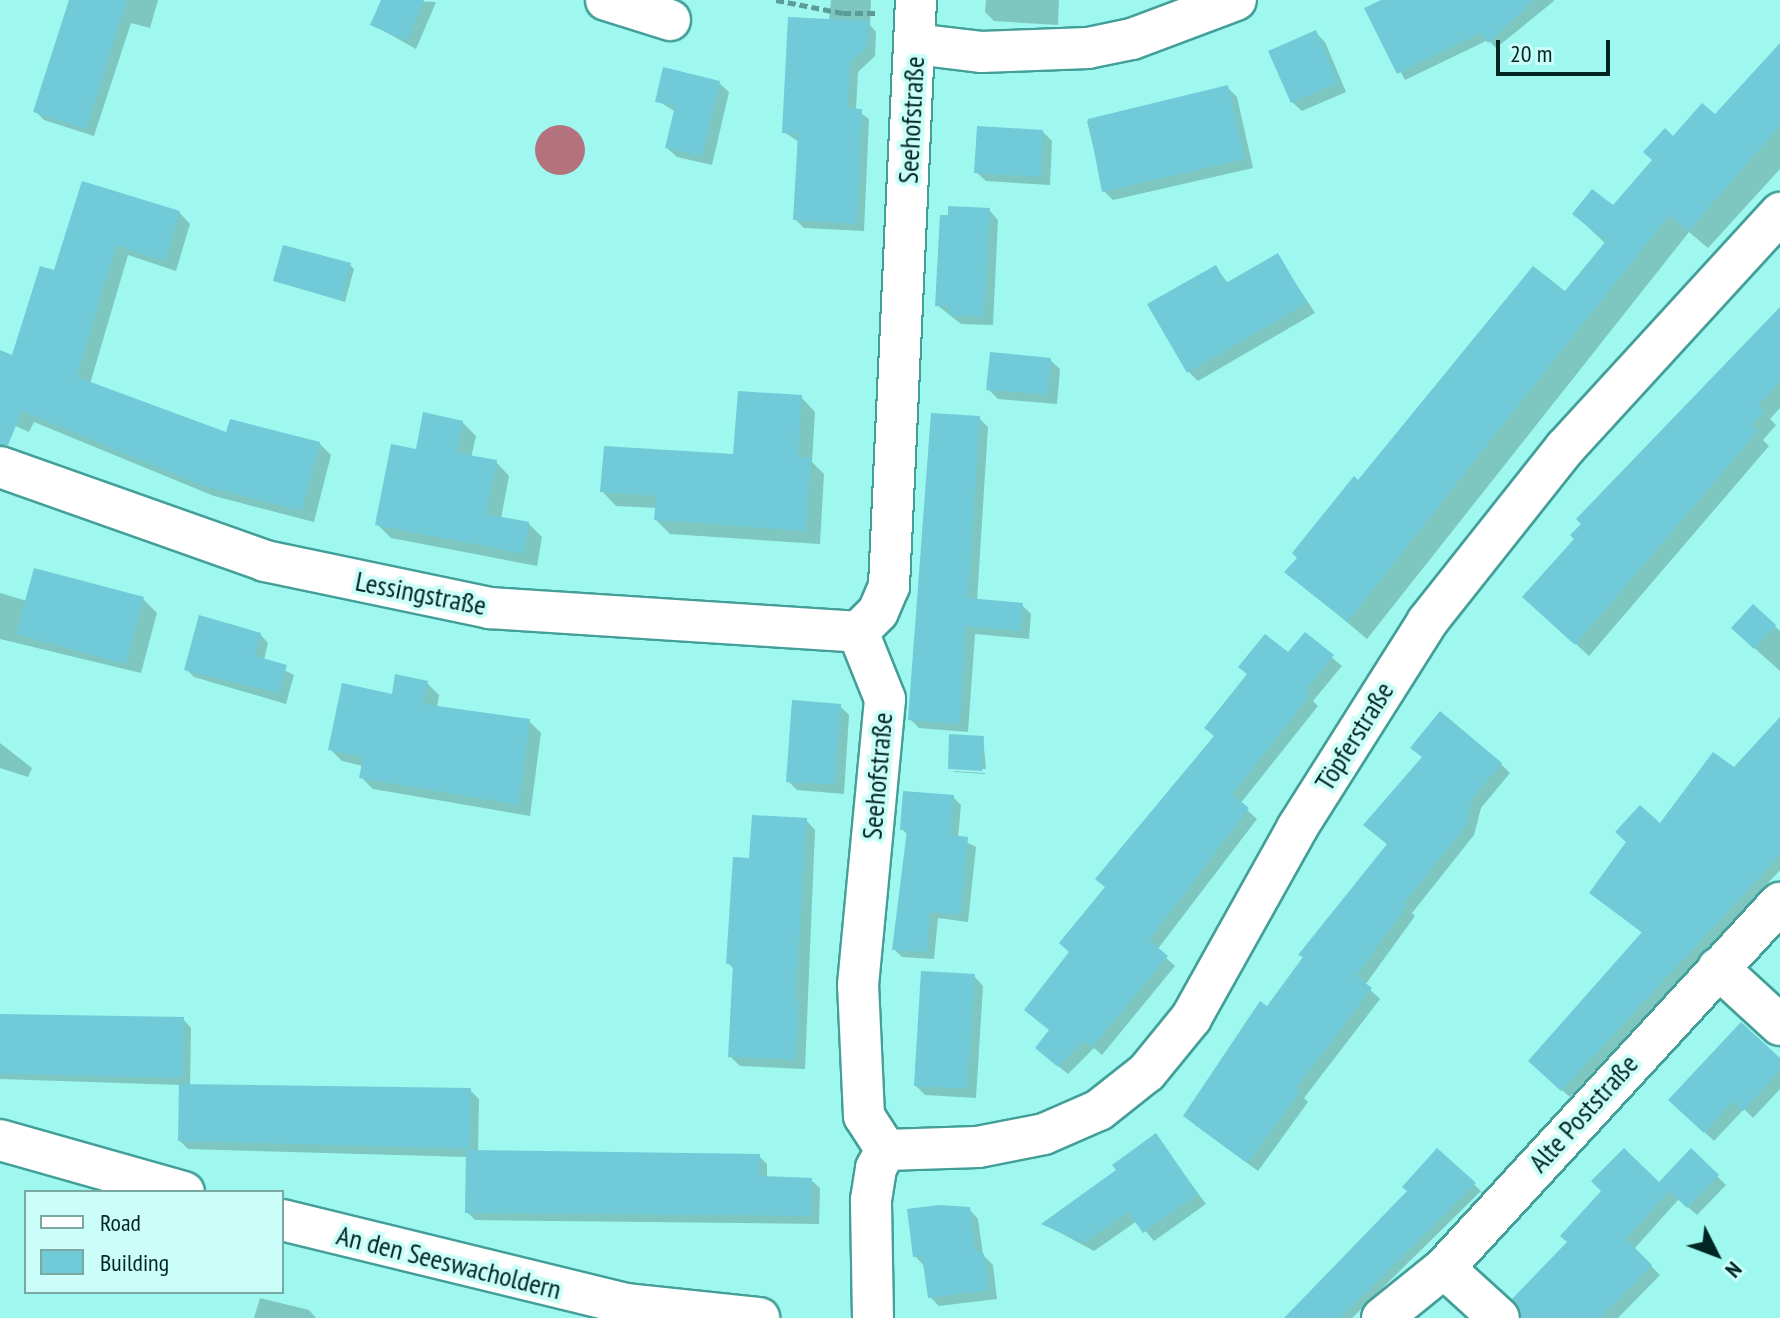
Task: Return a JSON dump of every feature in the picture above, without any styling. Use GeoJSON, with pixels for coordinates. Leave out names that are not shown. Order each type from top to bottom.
{"type":"FeatureCollection","features":[{"type":"Feature","properties":{"kind":"street"},"geometry":{"type":"LineString","coordinates":[[606,0],[670,20]]}},
{"type":"Feature","properties":{"kind":"street"},"geometry":{"type":"LineString","coordinates":[[915,19],[997,53],[1088,48],[1132,39],[1236,0]]}},
{"type":"Feature","properties":{"kind":"street","name":"Seehofstraße"},"geometry":{"type":"LineString","coordinates":[[886,1150],[864,1116],[858,1066],[858,985],[885,699],[858,632],[878,612],[889,586],[915,19]]}},
{"type":"Feature","properties":{"kind":"street","name":"Töpferstraße"},"geometry":{"type":"LineString","coordinates":[[886,1150],[978,1147],[1044,1134],[1099,1110],[1147,1072],[1191,1018],[1313,802],[1427,622],[1565,448],[1780,213]]}},
{"type":"Feature","properties":{"kind":"street","name":"Lessingstraße"},"geometry":{"type":"LineString","coordinates":[[0,467],[265,561],[490,608],[858,632]]}},
{"type":"Feature","properties":{"kind":"street","name":"Alte Poststraße"},"geometry":{"type":"LineString","coordinates":[[1382,1318],[1444,1268],[1780,903]]}},
{"type":"Feature","properties":{"kind":"street"},"geometry":{"type":"LineString","coordinates":[[1718,968],[1780,1025]]}},
{"type":"Feature","properties":{"kind":"street"},"geometry":{"type":"LineString","coordinates":[[0,1140],[177,1190]]}},
{"type":"Feature","properties":{"kind":"street"},"geometry":{"type":"LineString","coordinates":[[873,1318],[871,1200],[876,1168],[886,1150]]}},
{"type":"Feature","properties":{"kind":"street","name":"An den Seeswacholdern"},"geometry":{"type":"LineString","coordinates":[[284,1220],[626,1304],[759,1318]]}},
{"type":"Feature","properties":{"kind":"street"},"geometry":{"type":"LineString","coordinates":[[1444,1268],[1499,1318]]}},
{"type":"Feature","properties":{"kind":"path"},"geometry":{"type":"LineString","coordinates":[[776,0],[843,13],[915,19]]}},
{"type":"Feature","properties":{"kind":"shaded area"},"geometry":{"type":"Polygon","coordinates":[[[560,125],[578,132],[585,150],[578,168],[560,175],[542,168],[535,150],[542,132],[560,125]]]}},
{"type":"Feature","properties":{"kind":"building"},"geometry":{"type":"Polygon","coordinates":[[[69,0],[127,0],[86,129],[33,112],[69,0]]]}},
{"type":"Feature","properties":{"kind":"building"},"geometry":{"type":"Polygon","coordinates":[[[381,0],[424,0],[407,41],[370,25],[381,0]]]}},
{"type":"Feature","properties":{"kind":"building"},"geometry":{"type":"Polygon","coordinates":[[[1381,0],[1534,0],[1488,43],[1481,33],[1397,74],[1364,8],[1381,0]]]}},
{"type":"Feature","properties":{"kind":"building"},"geometry":{"type":"Polygon","coordinates":[[[788,17],[869,21],[867,47],[850,63],[848,108],[862,109],[857,224],[793,220],[798,134],[782,133],[788,17]]]}},
{"type":"Feature","properties":{"kind":"building"},"geometry":{"type":"Polygon","coordinates":[[[1316,30],[1338,83],[1291,103],[1268,51],[1316,30]]]}},
{"type":"Feature","properties":{"kind":"building"},"geometry":{"type":"Polygon","coordinates":[[[1780,43],[1780,126],[1688,231],[1669,215],[1347,622],[1284,572],[1297,558],[1292,553],[1354,476],[1358,480],[1533,266],[1565,291],[1606,241],[1572,214],[1592,189],[1613,205],[1652,160],[1643,152],[1665,128],[1673,136],[1702,103],[1715,114],[1780,43]]]}},
{"type":"Feature","properties":{"kind":"building"},"geometry":{"type":"Polygon","coordinates":[[[663,67],[720,81],[702,157],[665,148],[675,106],[655,102],[663,67]]]}},
{"type":"Feature","properties":{"kind":"building"},"geometry":{"type":"Polygon","coordinates":[[[1228,85],[1245,159],[1102,192],[1088,119],[1228,85]]]}},
{"type":"Feature","properties":{"kind":"building"},"geometry":{"type":"Polygon","coordinates":[[[977,126],[1043,130],[1041,177],[974,173],[977,126]]]}},
{"type":"Feature","properties":{"kind":"building"},"geometry":{"type":"Polygon","coordinates":[[[82,181],[180,211],[165,261],[116,245],[77,377],[226,432],[230,419],[320,442],[302,511],[201,485],[22,411],[8,445],[0,445],[0,350],[12,355],[40,266],[54,270],[82,181]]]}},
{"type":"Feature","properties":{"kind":"building"},"geometry":{"type":"Polygon","coordinates":[[[948,206],[990,208],[984,317],[949,315],[949,306],[935,306],[940,215],[948,215],[948,206]]]}},
{"type":"Feature","properties":{"kind":"building"},"geometry":{"type":"Polygon","coordinates":[[[283,245],[351,263],[341,300],[273,281],[283,245]]]}},
{"type":"Feature","properties":{"kind":"building"},"geometry":{"type":"Polygon","coordinates":[[[1278,253],[1307,303],[1187,373],[1147,304],[1216,265],[1226,283],[1278,253]]]}},
{"type":"Feature","properties":{"kind":"building"},"geometry":{"type":"Polygon","coordinates":[[[1780,307],[1780,381],[1758,405],[1765,411],[1751,426],[1758,431],[1575,645],[1522,597],[1574,539],[1570,535],[1581,524],[1576,519],[1780,307]]]}},
{"type":"Feature","properties":{"kind":"building"},"geometry":{"type":"Polygon","coordinates":[[[990,352],[1051,358],[1048,395],[986,390],[990,352]]]}},
{"type":"Feature","properties":{"kind":"building"},"geometry":{"type":"Polygon","coordinates":[[[738,391],[802,395],[798,457],[811,458],[806,531],[654,520],[656,496],[600,492],[604,446],[733,454],[738,391]]]}},
{"type":"Feature","properties":{"kind":"building"},"geometry":{"type":"Polygon","coordinates":[[[423,412],[463,421],[457,453],[497,460],[486,514],[529,522],[524,554],[375,525],[391,444],[416,449],[423,412]]]}},
{"type":"Feature","properties":{"kind":"building"},"geometry":{"type":"Polygon","coordinates":[[[931,413],[980,416],[968,598],[1023,603],[1021,631],[966,626],[960,724],[908,720],[931,413]]]}},
{"type":"Feature","properties":{"kind":"building"},"geometry":{"type":"Polygon","coordinates":[[[34,568],[144,597],[126,664],[16,634],[34,568]]]}},
{"type":"Feature","properties":{"kind":"building"},"geometry":{"type":"Polygon","coordinates":[[[1753,604],[1776,625],[1754,649],[1731,628],[1753,604]]]}},
{"type":"Feature","properties":{"kind":"building"},"geometry":{"type":"Polygon","coordinates":[[[199,615],[261,633],[255,656],[287,665],[279,693],[184,670],[199,615]]]}},
{"type":"Feature","properties":{"kind":"building"},"geometry":{"type":"Polygon","coordinates":[[[1305,632],[1334,655],[1305,691],[1310,695],[1232,794],[1249,808],[1149,940],[1168,956],[1092,1047],[1083,1041],[1058,1067],[1035,1048],[1049,1030],[1024,1010],[1069,952],[1059,943],[1105,887],[1095,879],[1214,736],[1204,728],[1247,674],[1238,667],[1265,634],[1288,652],[1305,632]]]}},
{"type":"Feature","properties":{"kind":"building"},"geometry":{"type":"Polygon","coordinates":[[[395,674],[428,681],[423,704],[530,719],[519,805],[359,778],[363,757],[328,750],[342,683],[392,694],[395,674]]]}},
{"type":"Feature","properties":{"kind":"building"},"geometry":{"type":"Polygon","coordinates":[[[792,700],[841,704],[835,785],[786,782],[792,700]]]}},
{"type":"Feature","properties":{"kind":"building"},"geometry":{"type":"Polygon","coordinates":[[[1440,711],[1502,763],[1472,799],[1466,825],[1404,903],[1407,905],[1356,976],[1372,988],[1296,1088],[1301,1091],[1247,1163],[1183,1116],[1260,1001],[1267,1006],[1303,957],[1298,955],[1387,844],[1363,825],[1422,757],[1410,748],[1440,711]]]}},
{"type":"Feature","properties":{"kind":"building"},"geometry":{"type":"Polygon","coordinates":[[[1780,717],[1780,855],[1561,1091],[1528,1061],[1642,932],[1589,893],[1626,842],[1615,832],[1640,805],[1660,823],[1713,752],[1734,767],[1780,717]]]}},
{"type":"Feature","properties":{"kind":"building"},"geometry":{"type":"Polygon","coordinates":[[[949,734],[984,736],[982,771],[948,769],[949,734]]]}},
{"type":"Feature","properties":{"kind":"building"},"geometry":{"type":"Polygon","coordinates":[[[903,791],[954,795],[951,835],[968,837],[961,915],[930,912],[927,952],[892,950],[907,830],[900,830],[903,791]]]}},
{"type":"Feature","properties":{"kind":"building"},"geometry":{"type":"Polygon","coordinates":[[[752,815],[807,818],[795,1000],[799,1000],[796,1060],[728,1057],[733,964],[726,964],[733,857],[749,858],[752,815]]]}},
{"type":"Feature","properties":{"kind":"building"},"geometry":{"type":"Polygon","coordinates":[[[921,971],[975,974],[967,1089],[914,1086],[921,971]]]}},
{"type":"Feature","properties":{"kind":"building"},"geometry":{"type":"Polygon","coordinates":[[[0,1014],[184,1017],[183,1078],[0,1074],[0,1014]]]}},
{"type":"Feature","properties":{"kind":"building"},"geometry":{"type":"Polygon","coordinates":[[[1741,1022],[1780,1058],[1780,1070],[1743,1111],[1733,1101],[1704,1133],[1668,1100],[1741,1022]]]}},
{"type":"Feature","properties":{"kind":"building"},"geometry":{"type":"Polygon","coordinates":[[[179,1084],[471,1088],[470,1149],[178,1141],[179,1084]]]}},
{"type":"Feature","properties":{"kind":"building"},"geometry":{"type":"Polygon","coordinates":[[[1156,1133],[1198,1194],[1143,1233],[1128,1212],[1084,1243],[1041,1224],[1116,1170],[1112,1165],[1156,1133]]]}},
{"type":"Feature","properties":{"kind":"building"},"geometry":{"type":"Polygon","coordinates":[[[1437,1148],[1476,1183],[1340,1318],[1284,1318],[1407,1191],[1402,1187],[1437,1148]]]}},
{"type":"Feature","properties":{"kind":"building"},"geometry":{"type":"Polygon","coordinates":[[[1624,1148],[1659,1182],[1691,1148],[1719,1175],[1687,1208],[1669,1191],[1626,1239],[1652,1265],[1600,1318],[1521,1318],[1512,1299],[1567,1242],[1560,1236],[1601,1191],[1591,1181],[1624,1148]]]}},
{"type":"Feature","properties":{"kind":"building"},"geometry":{"type":"Polygon","coordinates":[[[466,1150],[760,1154],[759,1176],[812,1178],[812,1216],[465,1213],[466,1150]]]}},
{"type":"Feature","properties":{"kind":"building"},"geometry":{"type":"Polygon","coordinates":[[[939,1205],[970,1207],[975,1249],[984,1254],[989,1290],[928,1298],[922,1256],[913,1257],[907,1209],[939,1205]]]}}]}
